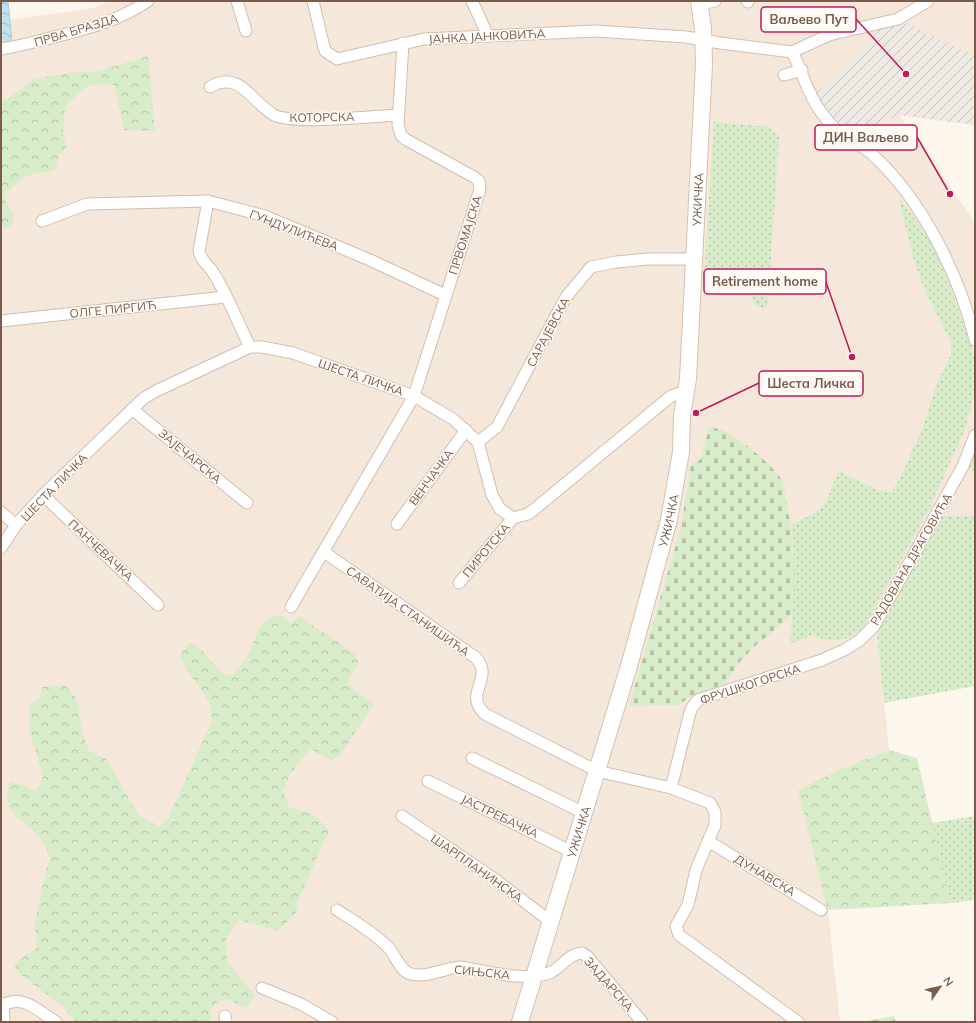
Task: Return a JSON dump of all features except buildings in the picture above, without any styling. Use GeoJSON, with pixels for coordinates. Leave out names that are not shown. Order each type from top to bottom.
{"type":"FeatureCollection","features":[{"type":"Feature","properties":{"kind":"main road","name":"УЖИЧКА"},"geometry":{"type":"LineString","coordinates":[[520,1022],[629,666],[669,520],[681,452],[682,415],[687,391],[705,2]]}},
{"type":"Feature","properties":{"kind":"street","name":"ПРВА БРАЗДА"},"geometry":{"type":"LineString","coordinates":[[1,49],[18,47],[98,26],[132,12],[148,1]]}},
{"type":"Feature","properties":{"kind":"street"},"geometry":{"type":"LineString","coordinates":[[237,1],[246,31]]}},
{"type":"Feature","properties":{"kind":"street","name":"ЈАНКА ЈАНКОВИЋА"},"geometry":{"type":"LineString","coordinates":[[313,1],[325,51],[330,56],[337,59],[424,39],[596,31],[686,37],[704,41],[792,52]]}},
{"type":"Feature","properties":{"kind":"street"},"geometry":{"type":"LineString","coordinates":[[472,1],[488,36]]}},
{"type":"Feature","properties":{"kind":"street"},"geometry":{"type":"LineString","coordinates":[[928,1],[898,19],[829,35],[792,52],[802,70],[808,93],[820,111],[834,128],[875,156],[910,196],[946,258],[972,326],[975,340]]}},
{"type":"Feature","properties":{"kind":"street","name":"ПРВОМАЈСКА"},"geometry":{"type":"LineString","coordinates":[[403,43],[398,125],[400,135],[474,177],[479,181],[480,189],[414,396]]}},
{"type":"Feature","properties":{"kind":"street"},"geometry":{"type":"LineString","coordinates":[[784,76],[802,70]]}},
{"type":"Feature","properties":{"kind":"street","name":"КОТОРСКА"},"geometry":{"type":"LineString","coordinates":[[210,87],[217,82],[237,84],[247,90],[273,115],[295,120],[399,115]]}},
{"type":"Feature","properties":{"kind":"street"},"geometry":{"type":"LineString","coordinates":[[208,200],[199,251],[203,262],[214,272],[250,347]]}},
{"type":"Feature","properties":{"kind":"street","name":"ГУНДУЛИЋЕВА"},"geometry":{"type":"LineString","coordinates":[[42,221],[87,204],[208,200],[265,216],[370,260],[445,295]]}},
{"type":"Feature","properties":{"kind":"street","name":"САРАЈЕВСКА"},"geometry":{"type":"LineString","coordinates":[[478,442],[497,427],[566,297],[591,267],[616,262],[648,259],[693,259]]}},
{"type":"Feature","properties":{"kind":"street","name":"ОЛГЕ ПИРГИЋ"},"geometry":{"type":"LineString","coordinates":[[1,321],[225,297]]}},
{"type":"Feature","properties":{"kind":"street","name":"ШЕСТА ЛИЧКА"},"geometry":{"type":"LineString","coordinates":[[1,548],[16,525],[43,495],[132,409],[158,390],[250,347],[262,347],[293,353],[414,396],[456,421],[478,442]]}},
{"type":"Feature","properties":{"kind":"street"},"geometry":{"type":"LineString","coordinates":[[478,442],[492,495],[500,509],[513,518],[528,514],[671,396],[687,391]]}},
{"type":"Feature","properties":{"kind":"street"},"geometry":{"type":"LineString","coordinates":[[291,607],[414,396]]}},
{"type":"Feature","properties":{"kind":"street","name":"ЗАЈЕЧАРСКА"},"geometry":{"type":"LineString","coordinates":[[132,409],[247,503]]}},
{"type":"Feature","properties":{"kind":"street","name":"ВЕНЧАЧКА"},"geometry":{"type":"LineString","coordinates":[[397,524],[466,430]]}},
{"type":"Feature","properties":{"kind":"street","name":"РАДОВАНА ДРАГОВИЋА"},"geometry":{"type":"LineString","coordinates":[[822,660],[846,649],[874,626],[963,466],[975,435]]}},
{"type":"Feature","properties":{"kind":"street","name":"ПАНЧЕВАЧКА"},"geometry":{"type":"LineString","coordinates":[[43,495],[158,605]]}},
{"type":"Feature","properties":{"kind":"street"},"geometry":{"type":"LineString","coordinates":[[1,512],[16,525]]}},
{"type":"Feature","properties":{"kind":"street","name":"ПИРОТСКА"},"geometry":{"type":"LineString","coordinates":[[458,583],[513,518]]}},
{"type":"Feature","properties":{"kind":"street","name":"САВАТИЈА СТАНИШИЋА"},"geometry":{"type":"LineString","coordinates":[[324,552],[475,657],[480,662],[483,675],[476,694],[476,700],[480,710],[485,714],[597,771],[671,788],[705,801],[714,808],[714,824],[708,841]]}},
{"type":"Feature","properties":{"kind":"street","name":"ФРУШКОГОРСКА"},"geometry":{"type":"LineString","coordinates":[[671,788],[691,709],[694,704],[705,697],[822,660]]}},
{"type":"Feature","properties":{"kind":"street"},"geometry":{"type":"LineString","coordinates":[[472,758],[584,813]]}},
{"type":"Feature","properties":{"kind":"street","name":"ЈАСТРЕБАЧКА"},"geometry":{"type":"LineString","coordinates":[[428,780],[572,852]]}},
{"type":"Feature","properties":{"kind":"street","name":"ШАРПЛАНИНСКА"},"geometry":{"type":"LineString","coordinates":[[402,816],[496,880],[551,922]]}},
{"type":"Feature","properties":{"kind":"street"},"geometry":{"type":"LineString","coordinates":[[708,841],[696,870],[688,905],[676,926],[679,935],[798,1022]]}},
{"type":"Feature","properties":{"kind":"street","name":"ДУНАВСКА"},"geometry":{"type":"LineString","coordinates":[[708,841],[822,910]]}},
{"type":"Feature","properties":{"kind":"street","name":"СИЊСКА"},"geometry":{"type":"LineString","coordinates":[[337,910],[387,946],[404,970],[411,974],[424,975],[460,967],[533,978]]}},
{"type":"Feature","properties":{"kind":"street","name":"ЗАДАРСКА"},"geometry":{"type":"LineString","coordinates":[[533,978],[549,973],[572,955],[582,953],[588,957],[642,1022]]}},
{"type":"Feature","properties":{"kind":"street"},"geometry":{"type":"LineString","coordinates":[[262,988],[301,1004],[332,1022]]}},
{"type":"Feature","properties":{"kind":"street"},"geometry":{"type":"LineString","coordinates":[[4,1022],[2,1004],[16,1000],[24,1001],[56,1022]]}},
{"type":"Feature","properties":{"kind":"shaded area"},"geometry":{"type":"Polygon","coordinates":[[[110,1],[975,1],[975,125],[899,115],[975,222],[975,435],[963,466],[975,472],[975,515],[937,516],[876,627],[889,750],[844,768],[828,910],[840,1022],[1,1022],[1,21],[94,8],[110,1]]]}},
{"type":"Feature","properties":{"kind":"shaded area"},"geometry":{"type":"Polygon","coordinates":[[[898,19],[975,56],[975,125],[899,115],[847,137],[808,93],[819,91],[867,45],[886,22],[898,19]]]}},
{"type":"Feature","properties":{"kind":"green space"},"geometry":{"type":"Polygon","coordinates":[[[148,56],[155,131],[124,130],[114,85],[94,84],[80,91],[65,108],[63,131],[67,147],[59,154],[55,170],[26,176],[3,196],[14,216],[11,227],[1,228],[1,100],[9,98],[34,79],[69,73],[99,71],[148,56]]]}},
{"type":"Feature","properties":{"kind":"green space"},"geometry":{"type":"Polygon","coordinates":[[[714,122],[770,127],[779,136],[768,304],[764,308],[754,305],[750,288],[744,283],[704,281],[714,122]]]}},
{"type":"Feature","properties":{"kind":"green space"},"geometry":{"type":"Polygon","coordinates":[[[898,195],[930,240],[948,280],[975,357],[975,392],[965,429],[930,507],[862,631],[856,635],[837,640],[818,638],[812,635],[790,644],[795,570],[791,525],[816,512],[826,503],[838,471],[878,490],[890,492],[897,484],[922,430],[937,383],[951,355],[951,342],[927,296],[913,258],[898,195]]]}},
{"type":"Feature","properties":{"kind":"green space"},"geometry":{"type":"Polygon","coordinates":[[[709,427],[725,431],[734,436],[758,454],[783,482],[793,548],[795,581],[792,615],[754,647],[739,663],[726,683],[688,698],[679,705],[629,706],[681,527],[691,465],[701,459],[709,427]]]}},
{"type":"Feature","properties":{"kind":"green space"},"geometry":{"type":"Polygon","coordinates":[[[975,435],[975,472],[963,466],[975,435]]]}},
{"type":"Feature","properties":{"kind":"green space"},"geometry":{"type":"Polygon","coordinates":[[[975,515],[975,686],[884,703],[876,627],[937,516],[975,515]]]}},
{"type":"Feature","properties":{"kind":"green space"},"geometry":{"type":"Polygon","coordinates":[[[274,615],[286,618],[291,624],[299,616],[356,654],[358,663],[347,684],[374,704],[339,756],[330,760],[311,749],[290,774],[283,791],[289,807],[312,815],[321,821],[329,831],[299,898],[296,913],[278,931],[239,920],[226,938],[227,961],[255,996],[246,1008],[227,999],[216,1003],[209,1012],[212,1022],[76,1022],[62,1006],[21,975],[15,966],[20,959],[37,948],[35,923],[50,857],[41,840],[15,816],[8,803],[10,781],[37,791],[43,778],[29,728],[29,704],[39,699],[43,687],[65,685],[77,699],[82,731],[89,751],[106,759],[139,816],[159,827],[169,816],[212,721],[209,702],[186,668],[180,655],[189,643],[198,646],[223,674],[232,676],[246,659],[262,623],[274,615]]]}},
{"type":"Feature","properties":{"kind":"green space"},"geometry":{"type":"Polygon","coordinates":[[[889,750],[917,758],[951,903],[828,910],[798,790],[844,768],[889,750]]]}},
{"type":"Feature","properties":{"kind":"green space"},"geometry":{"type":"Polygon","coordinates":[[[975,816],[975,900],[951,903],[932,823],[975,816]]]}},
{"type":"Feature","properties":{"kind":"green space"},"geometry":{"type":"Polygon","coordinates":[[[894,1016],[896,1022],[861,1022],[894,1016]]]}},
{"type":"Feature","properties":{"kind":"water"},"geometry":{"type":"Polygon","coordinates":[[[1,1],[8,1],[12,42],[1,43],[1,1]]]}},
{"type":"Feature","properties":{"kind":"place","name":"Ваљево Пут"},"geometry":{"type":"Point","coordinates":[906,74]}},
{"type":"Feature","properties":{"kind":"place","name":"ДИН Ваљево"},"geometry":{"type":"Point","coordinates":[950,194]}},
{"type":"Feature","properties":{"kind":"place","name":"Retirement home"},"geometry":{"type":"Point","coordinates":[852,357]}},
{"type":"Feature","properties":{"kind":"place","name":"Шеста Личка"},"geometry":{"type":"Point","coordinates":[696,413]}}]}
